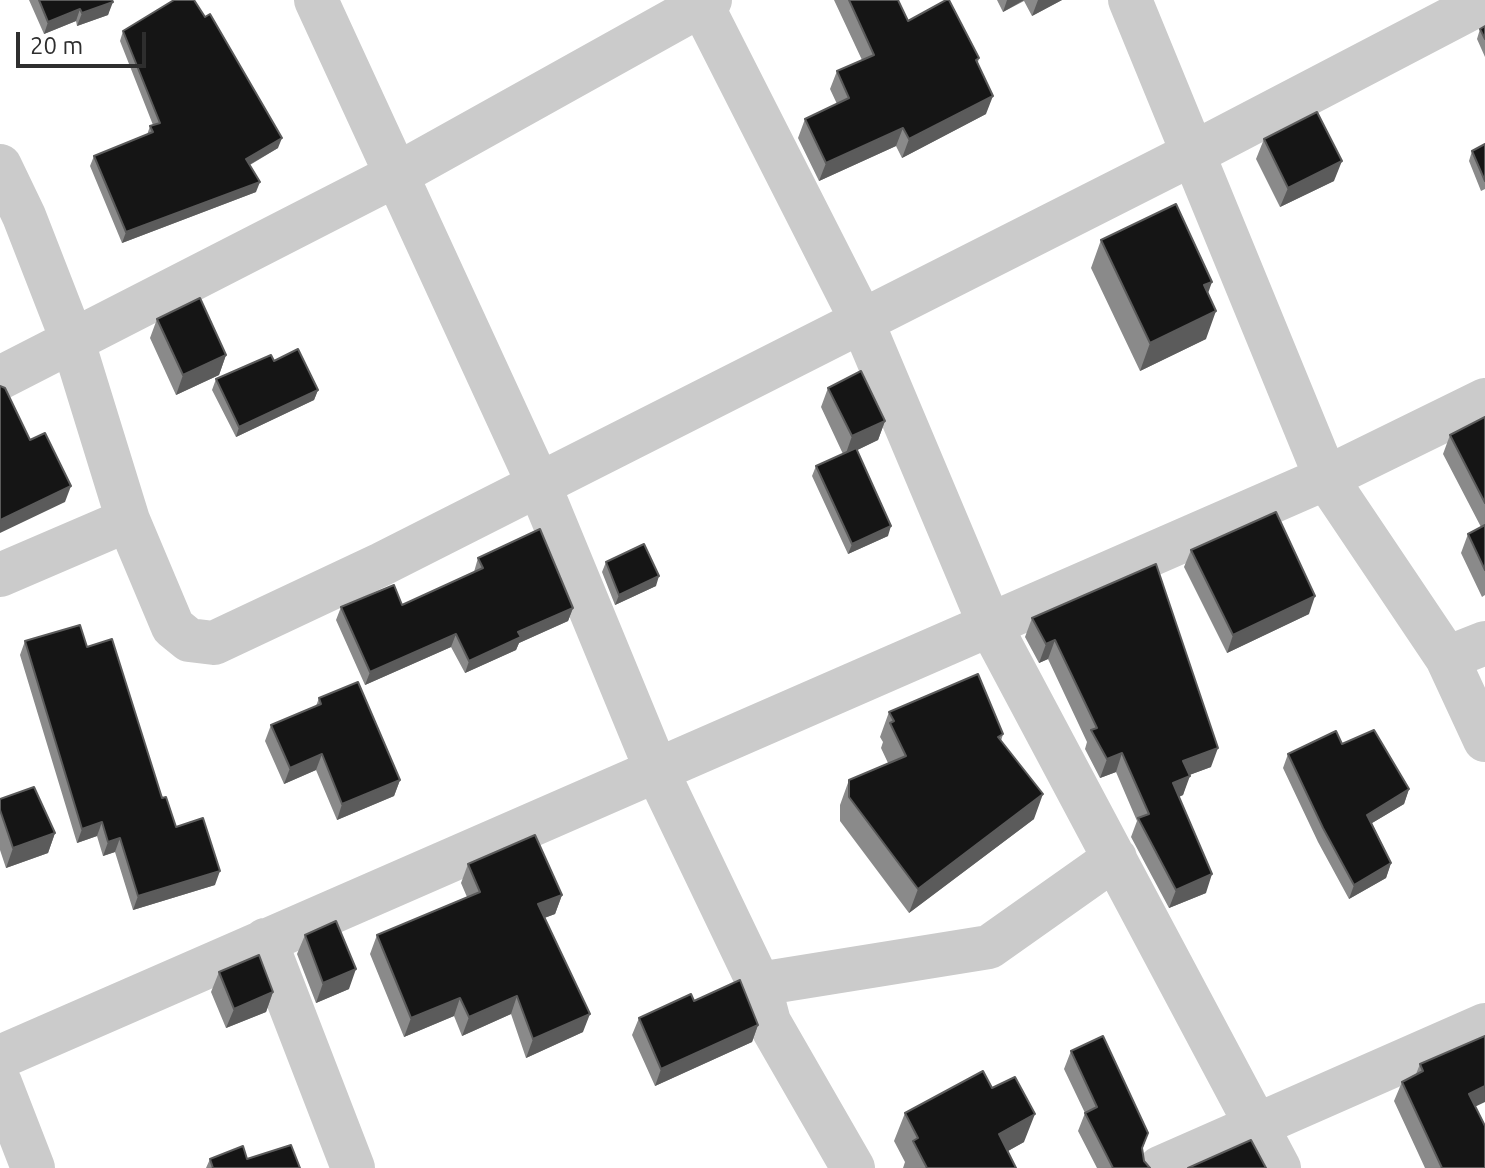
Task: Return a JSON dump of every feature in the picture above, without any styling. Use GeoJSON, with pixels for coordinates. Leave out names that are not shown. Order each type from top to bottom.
{"type":"FeatureCollection","features":[{"type":"Feature","properties":{"kind":"street"},"geometry":{"type":"LineString","coordinates":[[316,0],[539,485],[656,769],[759,984],[769,1022],[853,1168]]}},
{"type":"Feature","properties":{"kind":"street"},"geometry":{"type":"LineString","coordinates":[[1130,0],[1326,478],[1466,651],[1485,740]]}},
{"type":"Feature","properties":{"kind":"street"},"geometry":{"type":"LineString","coordinates":[[0,166],[24,216],[73,342],[128,520],[173,627],[189,640],[214,643],[382,564],[539,485],[861,319],[1194,153],[1485,1]]}},
{"type":"Feature","properties":{"kind":"street"},"geometry":{"type":"LineString","coordinates":[[0,378],[396,175],[703,2],[861,319],[989,623],[1279,1168]]}},
{"type":"Feature","properties":{"kind":"street"},"geometry":{"type":"LineString","coordinates":[[0,1057],[1326,478],[1485,400]]}},
{"type":"Feature","properties":{"kind":"street"},"geometry":{"type":"LineString","coordinates":[[0,575],[128,520]]}},
{"type":"Feature","properties":{"kind":"street"},"geometry":{"type":"LineString","coordinates":[[759,984],[989,947],[1115,858]]}},
{"type":"Feature","properties":{"kind":"street"},"geometry":{"type":"LineString","coordinates":[[265,940],[353,1168]]}},
{"type":"Feature","properties":{"kind":"street"},"geometry":{"type":"LineString","coordinates":[[1160,1168],[1485,1025]]}},
{"type":"Feature","properties":{"kind":"street"},"geometry":{"type":"LineString","coordinates":[[0,1083],[33,1168]]}},
{"type":"Feature","properties":{"kind":"building"},"geometry":{"type":"Polygon","coordinates":[[[39,0],[113,2],[82,13],[80,9],[48,22],[39,0]]]}},
{"type":"Feature","properties":{"kind":"building"},"geometry":{"type":"Polygon","coordinates":[[[174,0],[194,0],[205,17],[210,14],[282,138],[246,159],[260,182],[126,232],[94,156],[153,132],[150,126],[160,123],[123,31],[174,0]]]}},
{"type":"Feature","properties":{"kind":"building"},"geometry":{"type":"Polygon","coordinates":[[[849,0],[898,0],[908,21],[949,0],[979,58],[976,60],[993,96],[909,139],[903,128],[826,163],[805,119],[849,98],[837,71],[874,55],[849,0]]]}},
{"type":"Feature","properties":{"kind":"building"},"geometry":{"type":"Polygon","coordinates":[[[1317,112],[1342,161],[1288,188],[1264,139],[1317,112]]]}},
{"type":"Feature","properties":{"kind":"building"},"geometry":{"type":"Polygon","coordinates":[[[1485,144],[1485,181],[1472,151],[1485,144]]]}},
{"type":"Feature","properties":{"kind":"building"},"geometry":{"type":"Polygon","coordinates":[[[1176,204],[1212,282],[1204,285],[1216,311],[1150,343],[1101,240],[1176,204]]]}},
{"type":"Feature","properties":{"kind":"building"},"geometry":{"type":"Polygon","coordinates":[[[200,298],[226,355],[183,375],[157,319],[200,298]]]}},
{"type":"Feature","properties":{"kind":"building"},"geometry":{"type":"Polygon","coordinates":[[[298,349],[318,390],[239,427],[216,379],[271,355],[274,361],[298,349]]]}},
{"type":"Feature","properties":{"kind":"building"},"geometry":{"type":"Polygon","coordinates":[[[861,371],[885,421],[852,436],[828,388],[861,371]]]}},
{"type":"Feature","properties":{"kind":"building"},"geometry":{"type":"Polygon","coordinates":[[[0,386],[5,388],[30,440],[45,433],[71,486],[0,520],[0,386]]]}},
{"type":"Feature","properties":{"kind":"building"},"geometry":{"type":"Polygon","coordinates":[[[1485,417],[1485,503],[1450,435],[1485,417]]]}},
{"type":"Feature","properties":{"kind":"building"},"geometry":{"type":"Polygon","coordinates":[[[856,448],[891,526],[852,544],[816,466],[856,448]]]}},
{"type":"Feature","properties":{"kind":"building"},"geometry":{"type":"Polygon","coordinates":[[[1276,512],[1315,596],[1233,635],[1191,550],[1276,512]]]}},
{"type":"Feature","properties":{"kind":"building"},"geometry":{"type":"Polygon","coordinates":[[[1485,525],[1485,570],[1468,534],[1485,525]]]}},
{"type":"Feature","properties":{"kind":"building"},"geometry":{"type":"Polygon","coordinates":[[[540,529],[573,608],[518,632],[521,637],[469,661],[456,634],[370,672],[341,607],[394,585],[402,605],[483,568],[478,558],[540,529]]]}},
{"type":"Feature","properties":{"kind":"building"},"geometry":{"type":"Polygon","coordinates":[[[644,544],[659,576],[619,595],[606,562],[644,544]]]}},
{"type":"Feature","properties":{"kind":"building"},"geometry":{"type":"Polygon","coordinates":[[[1156,564],[1218,748],[1183,761],[1190,776],[1173,783],[1212,874],[1176,890],[1138,818],[1149,814],[1122,753],[1107,759],[1091,730],[1097,728],[1055,640],[1046,644],[1032,618],[1156,564]]]}},
{"type":"Feature","properties":{"kind":"building"},"geometry":{"type":"Polygon","coordinates":[[[80,625],[87,647],[112,639],[162,798],[166,797],[176,827],[203,818],[220,871],[138,896],[120,838],[108,842],[102,822],[82,829],[25,641],[80,625]]]}},
{"type":"Feature","properties":{"kind":"building"},"geometry":{"type":"Polygon","coordinates":[[[978,674],[1003,734],[998,737],[1043,794],[918,889],[849,797],[849,780],[906,756],[890,723],[894,721],[889,712],[978,674]]]}},
{"type":"Feature","properties":{"kind":"building"},"geometry":{"type":"Polygon","coordinates":[[[358,682],[400,780],[342,804],[322,754],[290,768],[271,725],[321,704],[319,698],[358,682]]]}},
{"type":"Feature","properties":{"kind":"building"},"geometry":{"type":"Polygon","coordinates":[[[1374,730],[1409,789],[1367,815],[1391,863],[1354,885],[1288,754],[1336,731],[1342,744],[1374,730]]]}},
{"type":"Feature","properties":{"kind":"building"},"geometry":{"type":"Polygon","coordinates":[[[34,787],[55,833],[13,848],[0,810],[0,799],[34,787]]]}},
{"type":"Feature","properties":{"kind":"building"},"geometry":{"type":"Polygon","coordinates":[[[535,835],[562,895],[538,904],[590,1014],[533,1039],[517,996],[469,1017],[460,998],[411,1018],[377,935],[480,892],[468,864],[535,835]]]}},
{"type":"Feature","properties":{"kind":"building"},"geometry":{"type":"Polygon","coordinates":[[[336,921],[356,969],[323,983],[305,935],[336,921]]]}},
{"type":"Feature","properties":{"kind":"building"},"geometry":{"type":"Polygon","coordinates":[[[259,955],[273,992],[234,1009],[219,972],[259,955]]]}},
{"type":"Feature","properties":{"kind":"building"},"geometry":{"type":"Polygon","coordinates":[[[740,980],[758,1025],[661,1069],[639,1018],[691,994],[694,1001],[740,980]]]}},
{"type":"Feature","properties":{"kind":"building"},"geometry":{"type":"Polygon","coordinates":[[[1103,1036],[1148,1133],[1142,1148],[1144,1161],[1150,1168],[1113,1168],[1085,1113],[1097,1107],[1071,1051],[1103,1036]]]}},
{"type":"Feature","properties":{"kind":"building"},"geometry":{"type":"Polygon","coordinates":[[[1485,1036],[1485,1086],[1469,1094],[1485,1126],[1485,1168],[1442,1168],[1402,1082],[1423,1071],[1420,1064],[1485,1036]]]}},
{"type":"Feature","properties":{"kind":"building"},"geometry":{"type":"Polygon","coordinates":[[[983,1071],[992,1088],[1015,1077],[1035,1114],[999,1134],[1016,1168],[927,1168],[913,1141],[918,1138],[905,1113],[983,1071]]]}},
{"type":"Feature","properties":{"kind":"building"},"geometry":{"type":"Polygon","coordinates":[[[1251,1140],[1266,1168],[1188,1168],[1251,1140]]]}},
{"type":"Feature","properties":{"kind":"building"},"geometry":{"type":"Polygon","coordinates":[[[291,1145],[300,1168],[213,1168],[210,1159],[243,1146],[247,1159],[291,1145]]]}}]}
